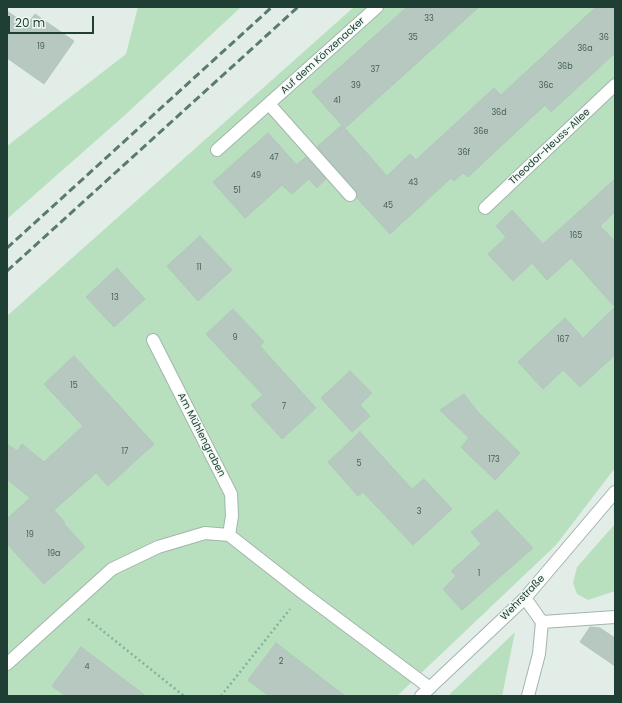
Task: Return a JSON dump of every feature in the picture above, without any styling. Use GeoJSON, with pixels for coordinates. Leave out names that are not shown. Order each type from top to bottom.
{"type":"FeatureCollection","features":[{"type":"Feature","properties":{"kind":"street","name":"Auf dem Könzenacker"},"geometry":{"type":"LineString","coordinates":[[217,150],[377,7]]}},
{"type":"Feature","properties":{"kind":"street","name":"Theodor-Heuss-Allee"},"geometry":{"type":"LineString","coordinates":[[485,208],[615,86]]}},
{"type":"Feature","properties":{"kind":"street"},"geometry":{"type":"LineString","coordinates":[[269,104],[350,195]]}},
{"type":"Feature","properties":{"kind":"street","name":"Am Mühlengraben"},"geometry":{"type":"LineString","coordinates":[[153,340],[231,494],[232,516],[228,535]]}},
{"type":"Feature","properties":{"kind":"street","name":"Wehrstraße"},"geometry":{"type":"LineString","coordinates":[[421,696],[525,598],[615,492]]}},
{"type":"Feature","properties":{"kind":"street"},"geometry":{"type":"LineString","coordinates":[[7,664],[112,569],[158,547],[205,533],[228,535],[430,688]]}},
{"type":"Feature","properties":{"kind":"street"},"geometry":{"type":"LineString","coordinates":[[525,598],[542,622],[540,654],[528,696]]}},
{"type":"Feature","properties":{"kind":"street"},"geometry":{"type":"LineString","coordinates":[[542,622],[615,617]]}},
{"type":"Feature","properties":{"kind":"path"},"geometry":{"type":"LineString","coordinates":[[221,696],[303,593]]}},
{"type":"Feature","properties":{"kind":"path"},"geometry":{"type":"LineString","coordinates":[[72,606],[184,696]]}},
{"type":"Feature","properties":{"kind":"green space"},"geometry":{"type":"Polygon","coordinates":[[[138,7],[241,7],[125,115],[7,219],[7,146],[126,54],[138,7]]]}},
{"type":"Feature","properties":{"kind":"green space"},"geometry":{"type":"Polygon","coordinates":[[[354,7],[615,7],[615,468],[556,545],[397,696],[7,696],[7,316],[354,7]]]}},
{"type":"Feature","properties":{"kind":"green space"},"geometry":{"type":"Polygon","coordinates":[[[615,524],[615,591],[588,600],[577,594],[573,583],[577,567],[615,524]]]}},
{"type":"Feature","properties":{"kind":"green space"},"geometry":{"type":"Polygon","coordinates":[[[515,632],[502,696],[448,696],[515,632]]]}},
{"type":"Feature","properties":{"kind":"building"},"geometry":{"type":"Polygon","coordinates":[[[407,7],[479,7],[345,128],[312,92],[407,7]]]}},
{"type":"Feature","properties":{"kind":"building"},"geometry":{"type":"Polygon","coordinates":[[[596,7],[615,7],[615,53],[551,112],[545,105],[468,177],[463,173],[454,181],[451,178],[390,234],[357,198],[356,190],[317,147],[342,125],[387,176],[410,154],[416,160],[494,88],[501,95],[596,7]]]}},
{"type":"Feature","properties":{"kind":"building"},"geometry":{"type":"Polygon","coordinates":[[[7,11],[27,25],[35,14],[74,41],[44,84],[7,58],[7,11]]]}},
{"type":"Feature","properties":{"kind":"building"},"geometry":{"type":"Polygon","coordinates":[[[268,133],[296,165],[306,157],[326,179],[317,188],[309,179],[292,194],[282,185],[245,218],[213,182],[268,133]]]}},
{"type":"Feature","properties":{"kind":"building"},"geometry":{"type":"Polygon","coordinates":[[[615,179],[615,212],[600,226],[615,241],[615,307],[571,258],[547,280],[532,263],[513,281],[488,254],[506,237],[496,226],[512,210],[543,244],[615,179]]]}},
{"type":"Feature","properties":{"kind":"building"},"geometry":{"type":"Polygon","coordinates":[[[200,236],[232,270],[198,301],[167,266],[200,236]]]}},
{"type":"Feature","properties":{"kind":"building"},"geometry":{"type":"Polygon","coordinates":[[[117,268],[145,299],[114,327],[86,297],[117,268]]]}},
{"type":"Feature","properties":{"kind":"building"},"geometry":{"type":"Polygon","coordinates":[[[615,307],[615,355],[580,387],[563,370],[543,389],[518,362],[565,318],[583,338],[615,307]]]}},
{"type":"Feature","properties":{"kind":"building"},"geometry":{"type":"Polygon","coordinates":[[[233,309],[264,342],[260,346],[316,408],[282,439],[251,405],[263,395],[206,334],[233,309]]]}},
{"type":"Feature","properties":{"kind":"building"},"geometry":{"type":"Polygon","coordinates":[[[74,356],[154,444],[108,486],[96,473],[54,510],[65,523],[64,524],[85,547],[44,584],[7,544],[7,519],[30,498],[7,479],[7,444],[17,451],[22,444],[44,462],[83,426],[44,384],[74,356]]]}},
{"type":"Feature","properties":{"kind":"building"},"geometry":{"type":"Polygon","coordinates":[[[350,371],[372,393],[360,405],[370,416],[352,432],[321,398],[350,371]]]}},
{"type":"Feature","properties":{"kind":"building"},"geometry":{"type":"Polygon","coordinates":[[[464,394],[477,411],[520,453],[495,480],[461,447],[469,438],[440,410],[464,394]]]}},
{"type":"Feature","properties":{"kind":"building"},"geometry":{"type":"Polygon","coordinates":[[[360,432],[412,489],[424,479],[452,509],[413,545],[363,492],[358,496],[328,462],[360,432]]]}},
{"type":"Feature","properties":{"kind":"building"},"geometry":{"type":"Polygon","coordinates":[[[497,510],[533,548],[462,610],[443,589],[456,576],[451,571],[481,544],[471,532],[497,510]]]}},
{"type":"Feature","properties":{"kind":"building"},"geometry":{"type":"Polygon","coordinates":[[[590,627],[600,628],[615,638],[615,666],[580,642],[590,627]]]}},
{"type":"Feature","properties":{"kind":"building"},"geometry":{"type":"Polygon","coordinates":[[[276,643],[345,696],[269,696],[248,680],[276,643]]]}},
{"type":"Feature","properties":{"kind":"building"},"geometry":{"type":"Polygon","coordinates":[[[81,647],[146,696],[66,696],[52,686],[81,647]]]}},
{"type":"Feature","properties":{"kind":"railway"},"geometry":{"type":"LineString","coordinates":[[7,248],[272,7]]}},
{"type":"Feature","properties":{"kind":"railway"},"geometry":{"type":"LineString","coordinates":[[7,271],[298,7]]}}]}
